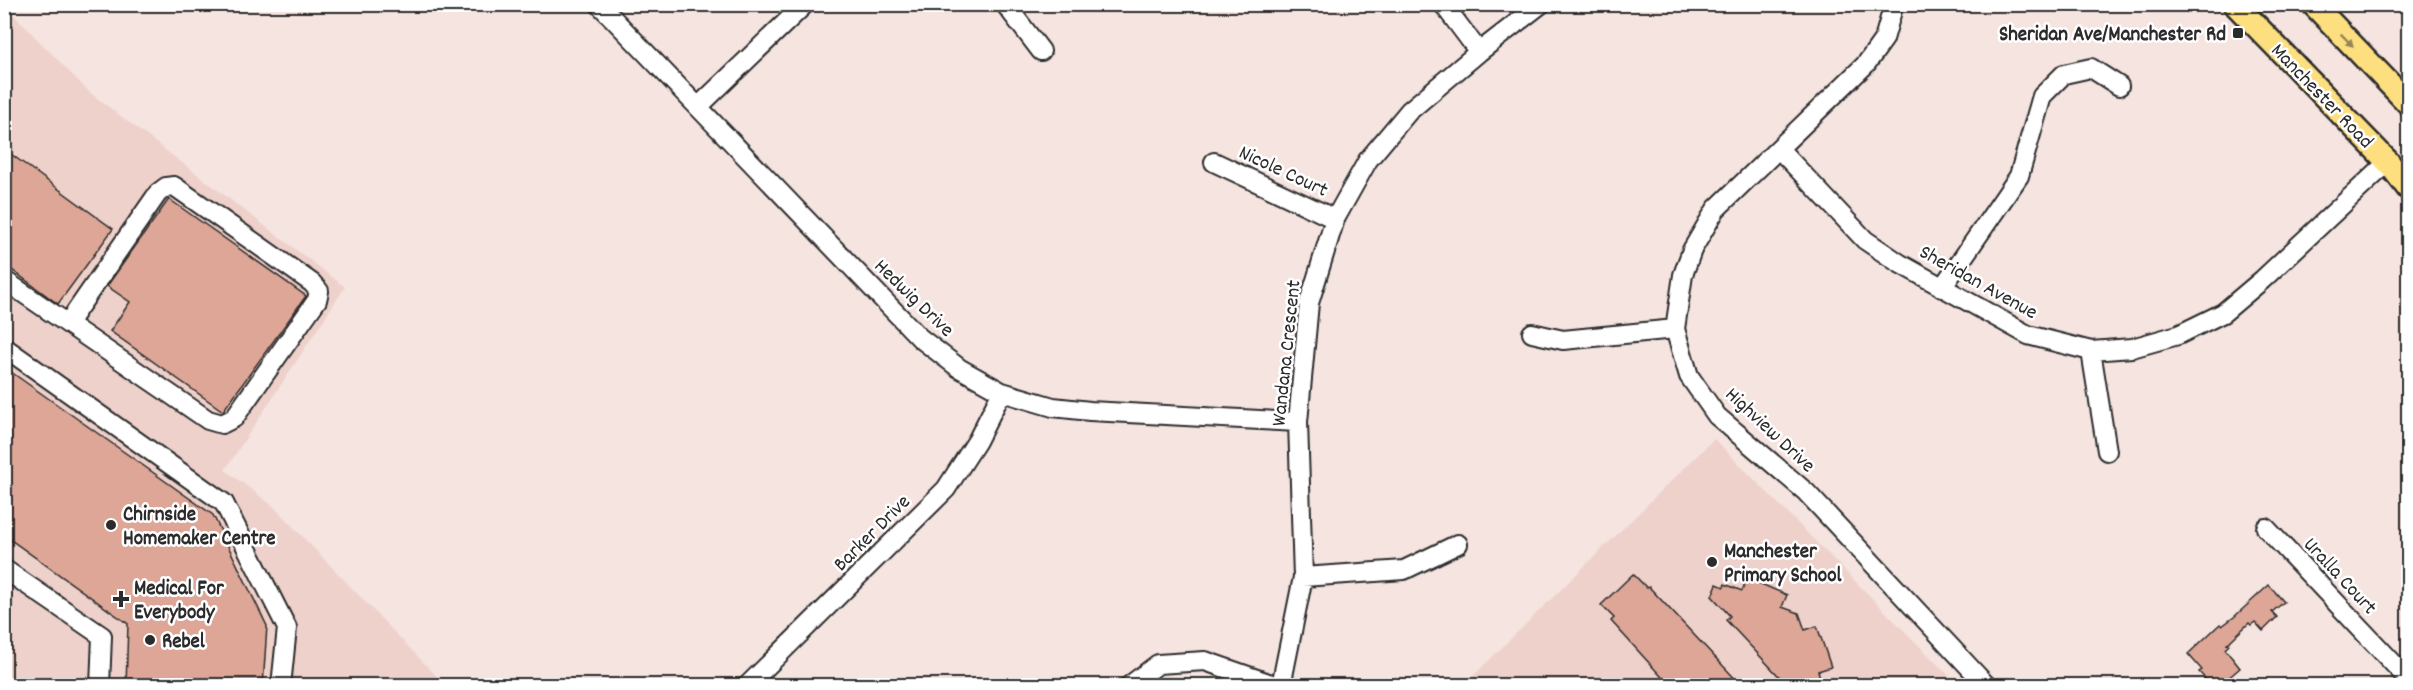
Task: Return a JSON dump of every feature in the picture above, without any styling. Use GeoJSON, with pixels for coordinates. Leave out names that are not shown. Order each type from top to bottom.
{"type":"FeatureCollection","features":[{"type":"Feature","properties":{"kind":"main road","name":"Manchester Road"},"geometry":{"type":"LineString","coordinates":[[2235,4],[2388,162],[2409,188]]}},
{"type":"Feature","properties":{"kind":"main road"},"geometry":{"type":"LineString","coordinates":[[2313,4],[2409,103]]}},
{"type":"Feature","properties":{"kind":"street","name":"Hedwig Drive"},"geometry":{"type":"LineString","coordinates":[[599,4],[920,338],[959,369],[1002,392],[1053,407],[1298,422]]}},
{"type":"Feature","properties":{"kind":"street"},"geometry":{"type":"LineString","coordinates":[[698,107],[805,4]]}},
{"type":"Feature","properties":{"kind":"street"},"geometry":{"type":"LineString","coordinates":[[1005,4],[1041,51]]}},
{"type":"Feature","properties":{"kind":"street"},"geometry":{"type":"LineString","coordinates":[[1443,4],[1479,52]]}},
{"type":"Feature","properties":{"kind":"street","name":"Wandana Crescent"},"geometry":{"type":"LineString","coordinates":[[1279,686],[1304,577],[1298,422],[1309,303],[1335,219],[1368,160],[1409,111],[1541,4]]}},
{"type":"Feature","properties":{"kind":"street","name":"Highview Drive"},"geometry":{"type":"LineString","coordinates":[[1894,4],[1884,39],[1866,64],[1780,150],[1716,209],[1692,250],[1683,275],[1675,329],[1689,376],[1717,416],[1806,492],[1987,686]]}},
{"type":"Feature","properties":{"kind":"street"},"geometry":{"type":"LineString","coordinates":[[1942,288],[2019,176],[2042,96],[2064,74],[2091,68],[2119,86]]}},
{"type":"Feature","properties":{"kind":"street","name":"Sheridan Avenue"},"geometry":{"type":"LineString","coordinates":[[1780,150],[1865,240],[1899,263],[2028,336],[2091,351],[2132,348],[2178,335],[2223,313],[2262,280],[2388,162]]}},
{"type":"Feature","properties":{"kind":"street","name":"Nicole Court"},"geometry":{"type":"LineString","coordinates":[[1214,162],[1335,219]]}},
{"type":"Feature","properties":{"kind":"street"},"geometry":{"type":"LineString","coordinates":[[4,280],[208,420],[222,424],[234,418],[317,300],[319,291],[312,283],[174,186],[166,187],[158,193],[68,323]]}},
{"type":"Feature","properties":{"kind":"street"},"geometry":{"type":"LineString","coordinates":[[1532,333],[1563,340],[1675,329]]}},
{"type":"Feature","properties":{"kind":"street"},"geometry":{"type":"LineString","coordinates":[[4,347],[224,503],[287,628],[281,686]]}},
{"type":"Feature","properties":{"kind":"street"},"geometry":{"type":"LineString","coordinates":[[2091,351],[2107,451]]}},
{"type":"Feature","properties":{"kind":"street","name":"Barker Drive"},"geometry":{"type":"LineString","coordinates":[[747,686],[946,489],[977,441],[1002,392]]}},
{"type":"Feature","properties":{"kind":"street","name":"Uralla Court"},"geometry":{"type":"LineString","coordinates":[[2266,528],[2409,679]]}},
{"type":"Feature","properties":{"kind":"street"},"geometry":{"type":"LineString","coordinates":[[1304,577],[1404,570],[1458,544]]}},
{"type":"Feature","properties":{"kind":"street"},"geometry":{"type":"LineString","coordinates":[[4,569],[102,636],[100,686]]}},
{"type":"Feature","properties":{"kind":"street"},"geometry":{"type":"LineString","coordinates":[[1129,686],[1158,664],[1205,661],[1279,686]]}},
{"type":"Feature","properties":{"kind":"shaded area"},"geometry":{"type":"Polygon","coordinates":[[[4,5],[89,92],[345,287],[225,470],[272,505],[445,685],[5,685],[4,5]]]}},
{"type":"Feature","properties":{"kind":"shaded area","name":"Manchester Primary School"},"geometry":{"type":"Polygon","coordinates":[[[1714,439],[1958,685],[1463,686],[1714,439]]]}},
{"type":"Feature","properties":{"kind":"building"},"geometry":{"type":"Polygon","coordinates":[[[4,149],[113,229],[58,304],[4,264],[4,149]]]}},
{"type":"Feature","properties":{"kind":"building"},"geometry":{"type":"Polygon","coordinates":[[[169,199],[306,296],[223,411],[110,331],[130,302],[107,286],[169,199]]]}},
{"type":"Feature","properties":{"kind":"building","name":"Chirnside Homemaker Centre"},"geometry":{"type":"Polygon","coordinates":[[[4,367],[213,515],[267,626],[263,686],[126,686],[128,624],[4,535],[4,367]]]}},
{"type":"Feature","properties":{"kind":"building"},"geometry":{"type":"Polygon","coordinates":[[[1633,574],[1647,588],[1649,587],[1742,686],[1670,686],[1611,621],[1614,618],[1601,605],[1633,574]]]}},
{"type":"Feature","properties":{"kind":"building"},"geometry":{"type":"Polygon","coordinates":[[[1747,578],[1787,595],[1782,607],[1799,613],[1805,630],[1817,626],[1831,667],[1818,671],[1823,686],[1788,686],[1726,620],[1730,616],[1712,596],[1717,584],[1724,587],[1725,584],[1742,591],[1747,578]]]}},
{"type":"Feature","properties":{"kind":"building"},"geometry":{"type":"Polygon","coordinates":[[[2269,585],[2284,602],[2272,612],[2277,617],[2263,631],[2255,622],[2251,625],[2249,623],[2227,644],[2229,645],[2225,649],[2240,668],[2226,680],[2224,678],[2216,686],[2212,686],[2199,672],[2202,670],[2188,654],[2220,624],[2222,626],[2234,617],[2269,585]]]}},
{"type":"Feature","properties":{"kind":"place","name":"Sheridan Ave/Manchester Rd"},"geometry":{"type":"Point","coordinates":[2238,33]}},
{"type":"Feature","properties":{"kind":"place","name":"Chirnside Homemaker Centre"},"geometry":{"type":"Point","coordinates":[111,525]}},
{"type":"Feature","properties":{"kind":"place","name":"Manchester Primary School"},"geometry":{"type":"Point","coordinates":[1712,562]}},
{"type":"Feature","properties":{"kind":"place","name":"Medical For Everybody"},"geometry":{"type":"Point","coordinates":[121,599]}},
{"type":"Feature","properties":{"kind":"place","name":"Rebel"},"geometry":{"type":"Point","coordinates":[150,640]}}]}
